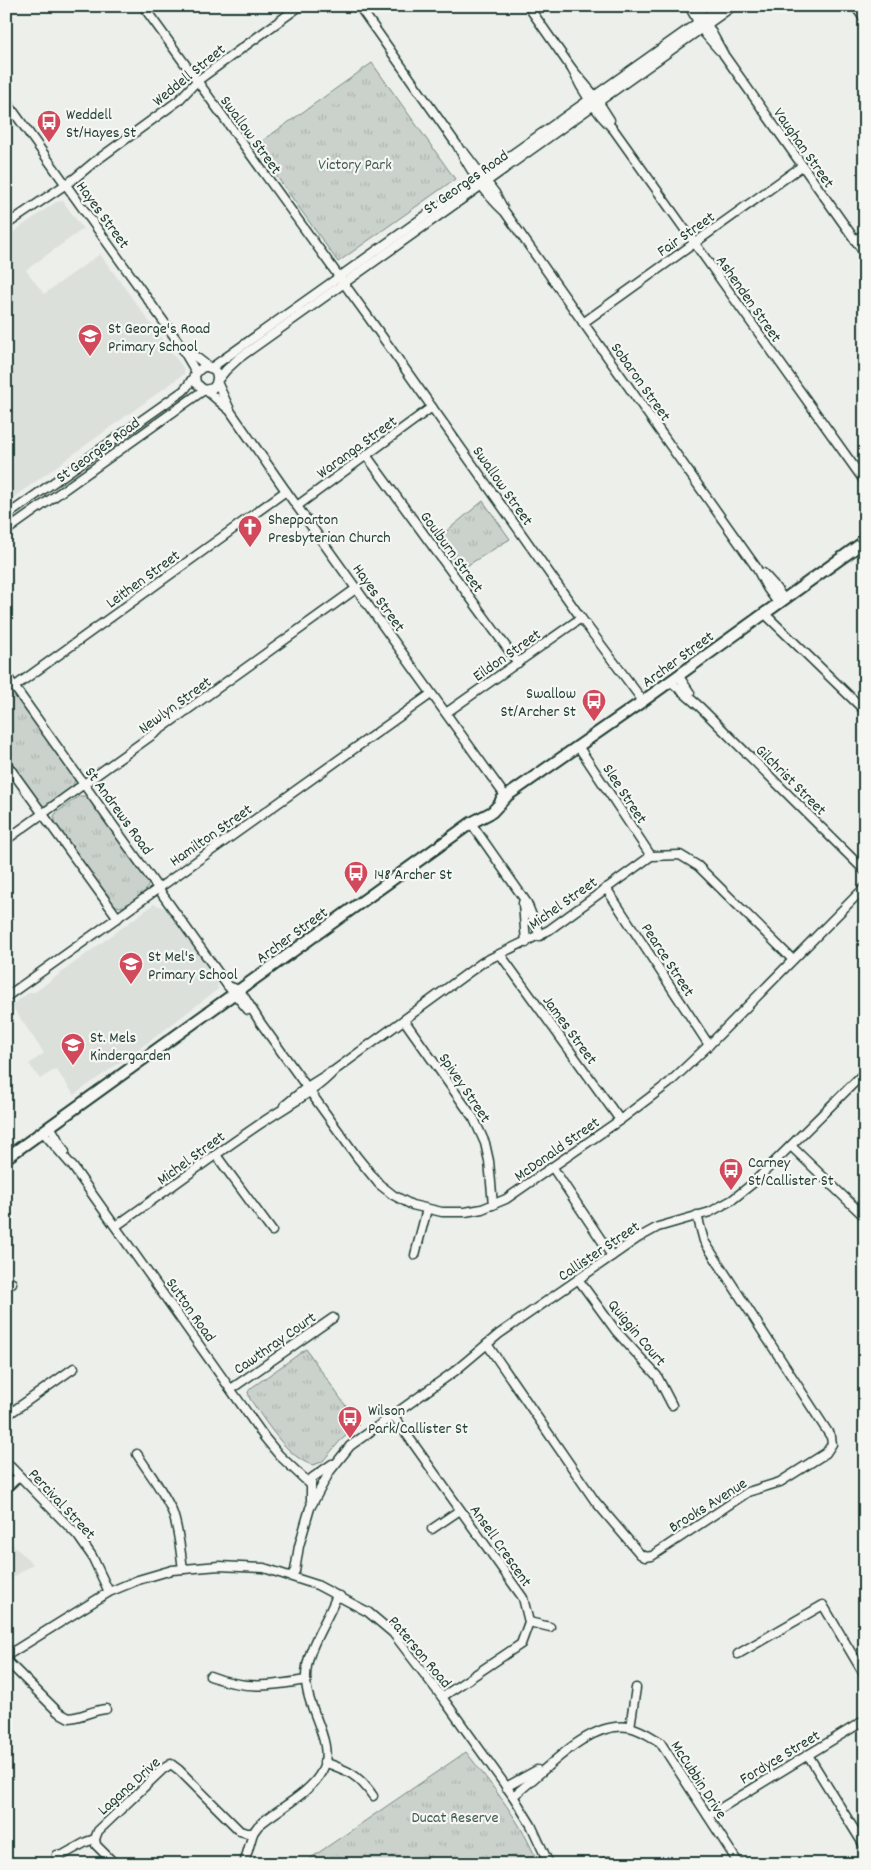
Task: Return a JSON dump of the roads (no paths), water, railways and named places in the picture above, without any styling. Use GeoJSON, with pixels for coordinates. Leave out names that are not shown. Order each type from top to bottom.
{"type":"FeatureCollection","features":[{"type":"Feature","properties":{"kind":"main road","name":"Archer Street"},"geometry":{"type":"LineString","coordinates":[[6,1158],[233,990],[472,823],[492,812],[506,797],[863,545]]}},
{"type":"Feature","properties":{"kind":"street","name":"Swallow Street"},"geometry":{"type":"LineString","coordinates":[[143,6],[432,407],[581,618],[643,701]]}},
{"type":"Feature","properties":{"kind":"street","name":"Weddell Street"},"geometry":{"type":"LineString","coordinates":[[6,225],[36,204],[39,198],[93,163],[178,101],[197,81],[300,6]]}},
{"type":"Feature","properties":{"kind":"street"},"geometry":{"type":"LineString","coordinates":[[359,6],[480,177]]}},
{"type":"Feature","properties":{"kind":"street","name":"Ashenden Street"},"geometry":{"type":"LineString","coordinates":[[528,6],[865,482]]}},
{"type":"Feature","properties":{"kind":"street","name":"Vaughan Street"},"geometry":{"type":"LineString","coordinates":[[689,6],[703,23],[802,166],[860,242],[865,254]]}},
{"type":"Feature","properties":{"kind":"street","name":"Vaughan Street"},"geometry":{"type":"LineString","coordinates":[[698,6],[703,23]]}},
{"type":"Feature","properties":{"kind":"street","name":"St Georges Road"},"geometry":{"type":"LineString","coordinates":[[703,23],[721,6]]}},
{"type":"Feature","properties":{"kind":"street","name":"St Georges Road"},"geometry":{"type":"LineString","coordinates":[[449,204],[485,184],[548,139],[564,122],[633,72],[703,23],[733,6]]}},
{"type":"Feature","properties":{"kind":"street"},"geometry":{"type":"LineString","coordinates":[[855,6],[865,20]]}},
{"type":"Feature","properties":{"kind":"street","name":"Hayes Street"},"geometry":{"type":"LineString","coordinates":[[6,101],[179,343],[196,374]]}},
{"type":"Feature","properties":{"kind":"street","name":"St Georges Road"},"geometry":{"type":"LineString","coordinates":[[211,368],[235,357],[449,204],[509,155],[543,131],[564,122]]}},
{"type":"Feature","properties":{"kind":"street"},"geometry":{"type":"LineString","coordinates":[[543,131],[548,139]]}},
{"type":"Feature","properties":{"kind":"street"},"geometry":{"type":"LineString","coordinates":[[527,143],[532,150]]}},
{"type":"Feature","properties":{"kind":"street"},"geometry":{"type":"LineString","coordinates":[[509,155],[514,163]]}},
{"type":"Feature","properties":{"kind":"street","name":"Fair Street"},"geometry":{"type":"LineString","coordinates":[[583,322],[802,166]]}},
{"type":"Feature","properties":{"kind":"street","name":"Sobaron Street"},"geometry":{"type":"LineString","coordinates":[[480,177],[492,200],[505,212],[756,566],[774,606],[797,644],[865,711]]}},
{"type":"Feature","properties":{"kind":"street"},"geometry":{"type":"LineString","coordinates":[[860,242],[865,234]]}},
{"type":"Feature","properties":{"kind":"street","name":"Hayes Street"},"geometry":{"type":"LineString","coordinates":[[179,343],[211,368]]}},
{"type":"Feature","properties":{"kind":"street","name":"St Georges Road"},"geometry":{"type":"LineString","coordinates":[[217,382],[235,357]]}},
{"type":"Feature","properties":{"kind":"street"},"geometry":{"type":"LineString","coordinates":[[202,368],[211,368],[216,374],[217,382],[213,388],[205,390],[198,386],[196,374],[202,368]]}},
{"type":"Feature","properties":{"kind":"street","name":"St Georges Road"},"geometry":{"type":"LineString","coordinates":[[6,516],[178,394],[191,383],[196,374]]}},
{"type":"Feature","properties":{"kind":"street","name":"Hayes Street"},"geometry":{"type":"LineString","coordinates":[[217,382],[231,412],[286,491],[358,588],[431,694],[506,797]]}},
{"type":"Feature","properties":{"kind":"street","name":"St Georges Road"},"geometry":{"type":"LineString","coordinates":[[6,531],[184,403],[205,390]]}},
{"type":"Feature","properties":{"kind":"street","name":"Hayes Street"},"geometry":{"type":"LineString","coordinates":[[205,390],[231,412]]}},
{"type":"Feature","properties":{"kind":"street"},"geometry":{"type":"LineString","coordinates":[[178,394],[184,403]]}},
{"type":"Feature","properties":{"kind":"street","name":"Waranga Street"},"geometry":{"type":"LineString","coordinates":[[297,506],[432,407]]}},
{"type":"Feature","properties":{"kind":"street"},"geometry":{"type":"LineString","coordinates":[[157,409],[163,418]]}},
{"type":"Feature","properties":{"kind":"street"},"geometry":{"type":"LineString","coordinates":[[97,452],[104,461]]}},
{"type":"Feature","properties":{"kind":"street","name":"Goulburn Street"},"geometry":{"type":"LineString","coordinates":[[366,455],[518,663]]}},
{"type":"Feature","properties":{"kind":"street","name":"Leithen Street"},"geometry":{"type":"LineString","coordinates":[[14,687],[286,491]]}},
{"type":"Feature","properties":{"kind":"street","name":"Newlyn Street"},"geometry":{"type":"LineString","coordinates":[[6,840],[358,588]]}},
{"type":"Feature","properties":{"kind":"street","name":"Eildon Street"},"geometry":{"type":"LineString","coordinates":[[446,713],[581,618]]}},
{"type":"Feature","properties":{"kind":"street","name":"St Andrews Road"},"geometry":{"type":"LineString","coordinates":[[6,675],[233,990]]}},
{"type":"Feature","properties":{"kind":"street","name":"Gilchrist Street"},"geometry":{"type":"LineString","coordinates":[[674,678],[700,707],[865,871]]}},
{"type":"Feature","properties":{"kind":"street","name":"Hamilton Street"},"geometry":{"type":"LineString","coordinates":[[6,997],[431,694]]}},
{"type":"Feature","properties":{"kind":"street","name":"Slee Street"},"geometry":{"type":"LineString","coordinates":[[578,746],[650,856]]}},
{"type":"Feature","properties":{"kind":"street"},"geometry":{"type":"LineString","coordinates":[[6,763],[118,918]]}},
{"type":"Feature","properties":{"kind":"street"},"geometry":{"type":"LineString","coordinates":[[472,823],[522,896],[540,936]]}},
{"type":"Feature","properties":{"kind":"street"},"geometry":{"type":"LineString","coordinates":[[650,856],[680,855],[698,866],[792,959]]}},
{"type":"Feature","properties":{"kind":"street","name":"Michel Street"},"geometry":{"type":"LineString","coordinates":[[116,1226],[280,1110],[294,1104],[308,1089],[326,1080],[335,1070],[483,962],[540,936],[650,856]]}},
{"type":"Feature","properties":{"kind":"street","name":"McDonald Street"},"geometry":{"type":"LineString","coordinates":[[233,990],[260,1022],[360,1161],[380,1184],[404,1201],[427,1209],[454,1213],[482,1209],[506,1199],[553,1168],[668,1083],[709,1045],[865,887]]}},
{"type":"Feature","properties":{"kind":"street","name":"Pearce Street"},"geometry":{"type":"LineString","coordinates":[[606,888],[709,1045]]}},
{"type":"Feature","properties":{"kind":"street"},"geometry":{"type":"LineString","coordinates":[[522,896],[526,943]]}},
{"type":"Feature","properties":{"kind":"street","name":"James Street"},"geometry":{"type":"LineString","coordinates":[[500,954],[620,1120]]}},
{"type":"Feature","properties":{"kind":"street","name":"Spivey Street"},"geometry":{"type":"LineString","coordinates":[[404,1020],[474,1119],[485,1143],[489,1161],[493,1205]]}},
{"type":"Feature","properties":{"kind":"street","name":"Callister Street"},"geometry":{"type":"LineString","coordinates":[[309,1511],[322,1486],[350,1446],[455,1371],[487,1344],[612,1256],[658,1227],[710,1212],[732,1200],[752,1184],[865,1072]]}},
{"type":"Feature","properties":{"kind":"street","name":"Sutton Road"},"geometry":{"type":"LineString","coordinates":[[46,1129],[265,1438],[311,1486]]}},
{"type":"Feature","properties":{"kind":"street"},"geometry":{"type":"LineString","coordinates":[[791,1146],[865,1217]]}},
{"type":"Feature","properties":{"kind":"street"},"geometry":{"type":"LineString","coordinates":[[216,1155],[272,1231]]}},
{"type":"Feature","properties":{"kind":"street"},"geometry":{"type":"LineString","coordinates":[[553,1168],[612,1256]]}},
{"type":"Feature","properties":{"kind":"street"},"geometry":{"type":"LineString","coordinates":[[415,1255],[427,1209]]}},
{"type":"Feature","properties":{"kind":"street","name":"Brooks Avenue"},"geometry":{"type":"LineString","coordinates":[[487,1344],[595,1501],[640,1554],[645,1557],[652,1556],[748,1492],[780,1482],[826,1453],[832,1444],[831,1437],[704,1240],[697,1215]]}},
{"type":"Feature","properties":{"kind":"street","name":"Quiggin Court"},"geometry":{"type":"LineString","coordinates":[[578,1279],[616,1331],[657,1376],[672,1405]]}},
{"type":"Feature","properties":{"kind":"street","name":"Cawthray Court"},"geometry":{"type":"LineString","coordinates":[[230,1389],[333,1318]]}},
{"type":"Feature","properties":{"kind":"street"},"geometry":{"type":"LineString","coordinates":[[6,1416],[74,1368]]}},
{"type":"Feature","properties":{"kind":"street","name":"Ansell Crescent"},"geometry":{"type":"LineString","coordinates":[[393,1415],[523,1598],[529,1622]]}},
{"type":"Feature","properties":{"kind":"street"},"geometry":{"type":"LineString","coordinates":[[137,1454],[162,1491],[172,1511],[179,1537],[183,1569]]}},
{"type":"Feature","properties":{"kind":"street","name":"Callister Street"},"geometry":{"type":"LineString","coordinates":[[291,1576],[295,1571],[299,1546],[309,1511],[310,1480],[343,1454]]}},
{"type":"Feature","properties":{"kind":"street","name":"Percival Street"},"geometry":{"type":"LineString","coordinates":[[6,1462],[78,1536],[92,1556],[109,1592]]}},
{"type":"Feature","properties":{"kind":"street","name":"Sutton Road"},"geometry":{"type":"LineString","coordinates":[[290,1465],[316,1476]]}},
{"type":"Feature","properties":{"kind":"street"},"geometry":{"type":"LineString","coordinates":[[6,1489],[20,1476]]}},
{"type":"Feature","properties":{"kind":"street"},"geometry":{"type":"LineString","coordinates":[[311,1486],[314,1489],[322,1486],[323,1479],[316,1476]]}},
{"type":"Feature","properties":{"kind":"street"},"geometry":{"type":"LineString","coordinates":[[432,1529],[460,1510]]}},
{"type":"Feature","properties":{"kind":"street","name":"Paterson Road"},"geometry":{"type":"LineString","coordinates":[[6,1656],[109,1592],[138,1580],[183,1569],[219,1566],[264,1568],[317,1585],[368,1612],[393,1633],[442,1697],[506,1787],[531,1825],[549,1864]]}},
{"type":"Feature","properties":{"kind":"street"},"geometry":{"type":"LineString","coordinates":[[244,1864],[253,1833],[263,1821],[312,1784],[322,1771],[325,1747],[322,1733],[308,1698],[306,1670],[310,1654],[326,1621],[339,1603],[340,1596]]}},
{"type":"Feature","properties":{"kind":"street"},"geometry":{"type":"LineString","coordinates":[[738,1654],[823,1605],[865,1676]]}},
{"type":"Feature","properties":{"kind":"street"},"geometry":{"type":"LineString","coordinates":[[442,1697],[521,1644],[529,1622],[550,1626]]}},
{"type":"Feature","properties":{"kind":"street"},"geometry":{"type":"LineString","coordinates":[[6,1660],[58,1712],[69,1718],[95,1710],[106,1709]]}},
{"type":"Feature","properties":{"kind":"street"},"geometry":{"type":"LineString","coordinates":[[210,1676],[226,1683],[258,1687],[306,1680]]}},
{"type":"Feature","properties":{"kind":"street"},"geometry":{"type":"LineString","coordinates":[[630,1727],[636,1688]]}},
{"type":"Feature","properties":{"kind":"street","name":"Fordyce Street"},"geometry":{"type":"LineString","coordinates":[[708,1816],[865,1720]]}},
{"type":"Feature","properties":{"kind":"street","name":"McCubbin Drive"},"geometry":{"type":"LineString","coordinates":[[506,1787],[546,1766],[597,1731],[610,1727],[630,1727],[646,1733],[660,1742],[738,1864]]}},
{"type":"Feature","properties":{"kind":"street"},"geometry":{"type":"LineString","coordinates":[[808,1755],[865,1847]]}},
{"type":"Feature","properties":{"kind":"street"},"geometry":{"type":"LineString","coordinates":[[324,1762],[348,1770],[365,1783],[373,1796]]}},
{"type":"Feature","properties":{"kind":"street","name":"Lagana Drive"},"geometry":{"type":"LineString","coordinates":[[56,1855],[61,1856],[95,1839],[102,1826],[163,1768],[171,1764],[235,1825],[249,1829],[253,1833]]}},
{"type":"Feature","properties":{"kind":"street","name":"McCubbin Drive"},"geometry":{"type":"LineString","coordinates":[[512,1796],[546,1766]]}},
{"type":"Feature","properties":{"kind":"street"},"geometry":{"type":"LineString","coordinates":[[95,1839],[96,1844],[115,1864]]}},
{"type":"Feature","properties":{"kind":"street"},"geometry":{"type":"LineString","coordinates":[[600,1864],[609,1861]]}},
{"type":"Feature","properties":{"kind":"place","name":"Weddell St/Hayes St"},"geometry":{"type":"Point","coordinates":[49,143]}},
{"type":"Feature","properties":{"kind":"place","name":"St George's Road Primary School"},"geometry":{"type":"Point","coordinates":[90,357]}},
{"type":"Feature","properties":{"kind":"place","name":"Shepparton Presbyterian Church"},"geometry":{"type":"Point","coordinates":[250,548]}},
{"type":"Feature","properties":{"kind":"place","name":"Swallow St/Archer St"},"geometry":{"type":"Point","coordinates":[594,722]}},
{"type":"Feature","properties":{"kind":"place","name":"148 Archer St"},"geometry":{"type":"Point","coordinates":[356,894]}},
{"type":"Feature","properties":{"kind":"place","name":"St Mel's Primary School"},"geometry":{"type":"Point","coordinates":[131,985]}},
{"type":"Feature","properties":{"kind":"place","name":"St. Mels Kindergarden"},"geometry":{"type":"Point","coordinates":[73,1066]}},
{"type":"Feature","properties":{"kind":"place","name":"Carney St/Callister St"},"geometry":{"type":"Point","coordinates":[731,1191]}},
{"type":"Feature","properties":{"kind":"place","name":"Wilson Park/Callister St"},"geometry":{"type":"Point","coordinates":[350,1439]}},
{"type":"Feature","properties":{"kind":"park label","name":"Victory Park"},"geometry":{"type":"Point","coordinates":[355,163]}},
{"type":"Feature","properties":{"kind":"park label","name":"Ducat Reserve"},"geometry":{"type":"Point","coordinates":[455,1816]}}]}
